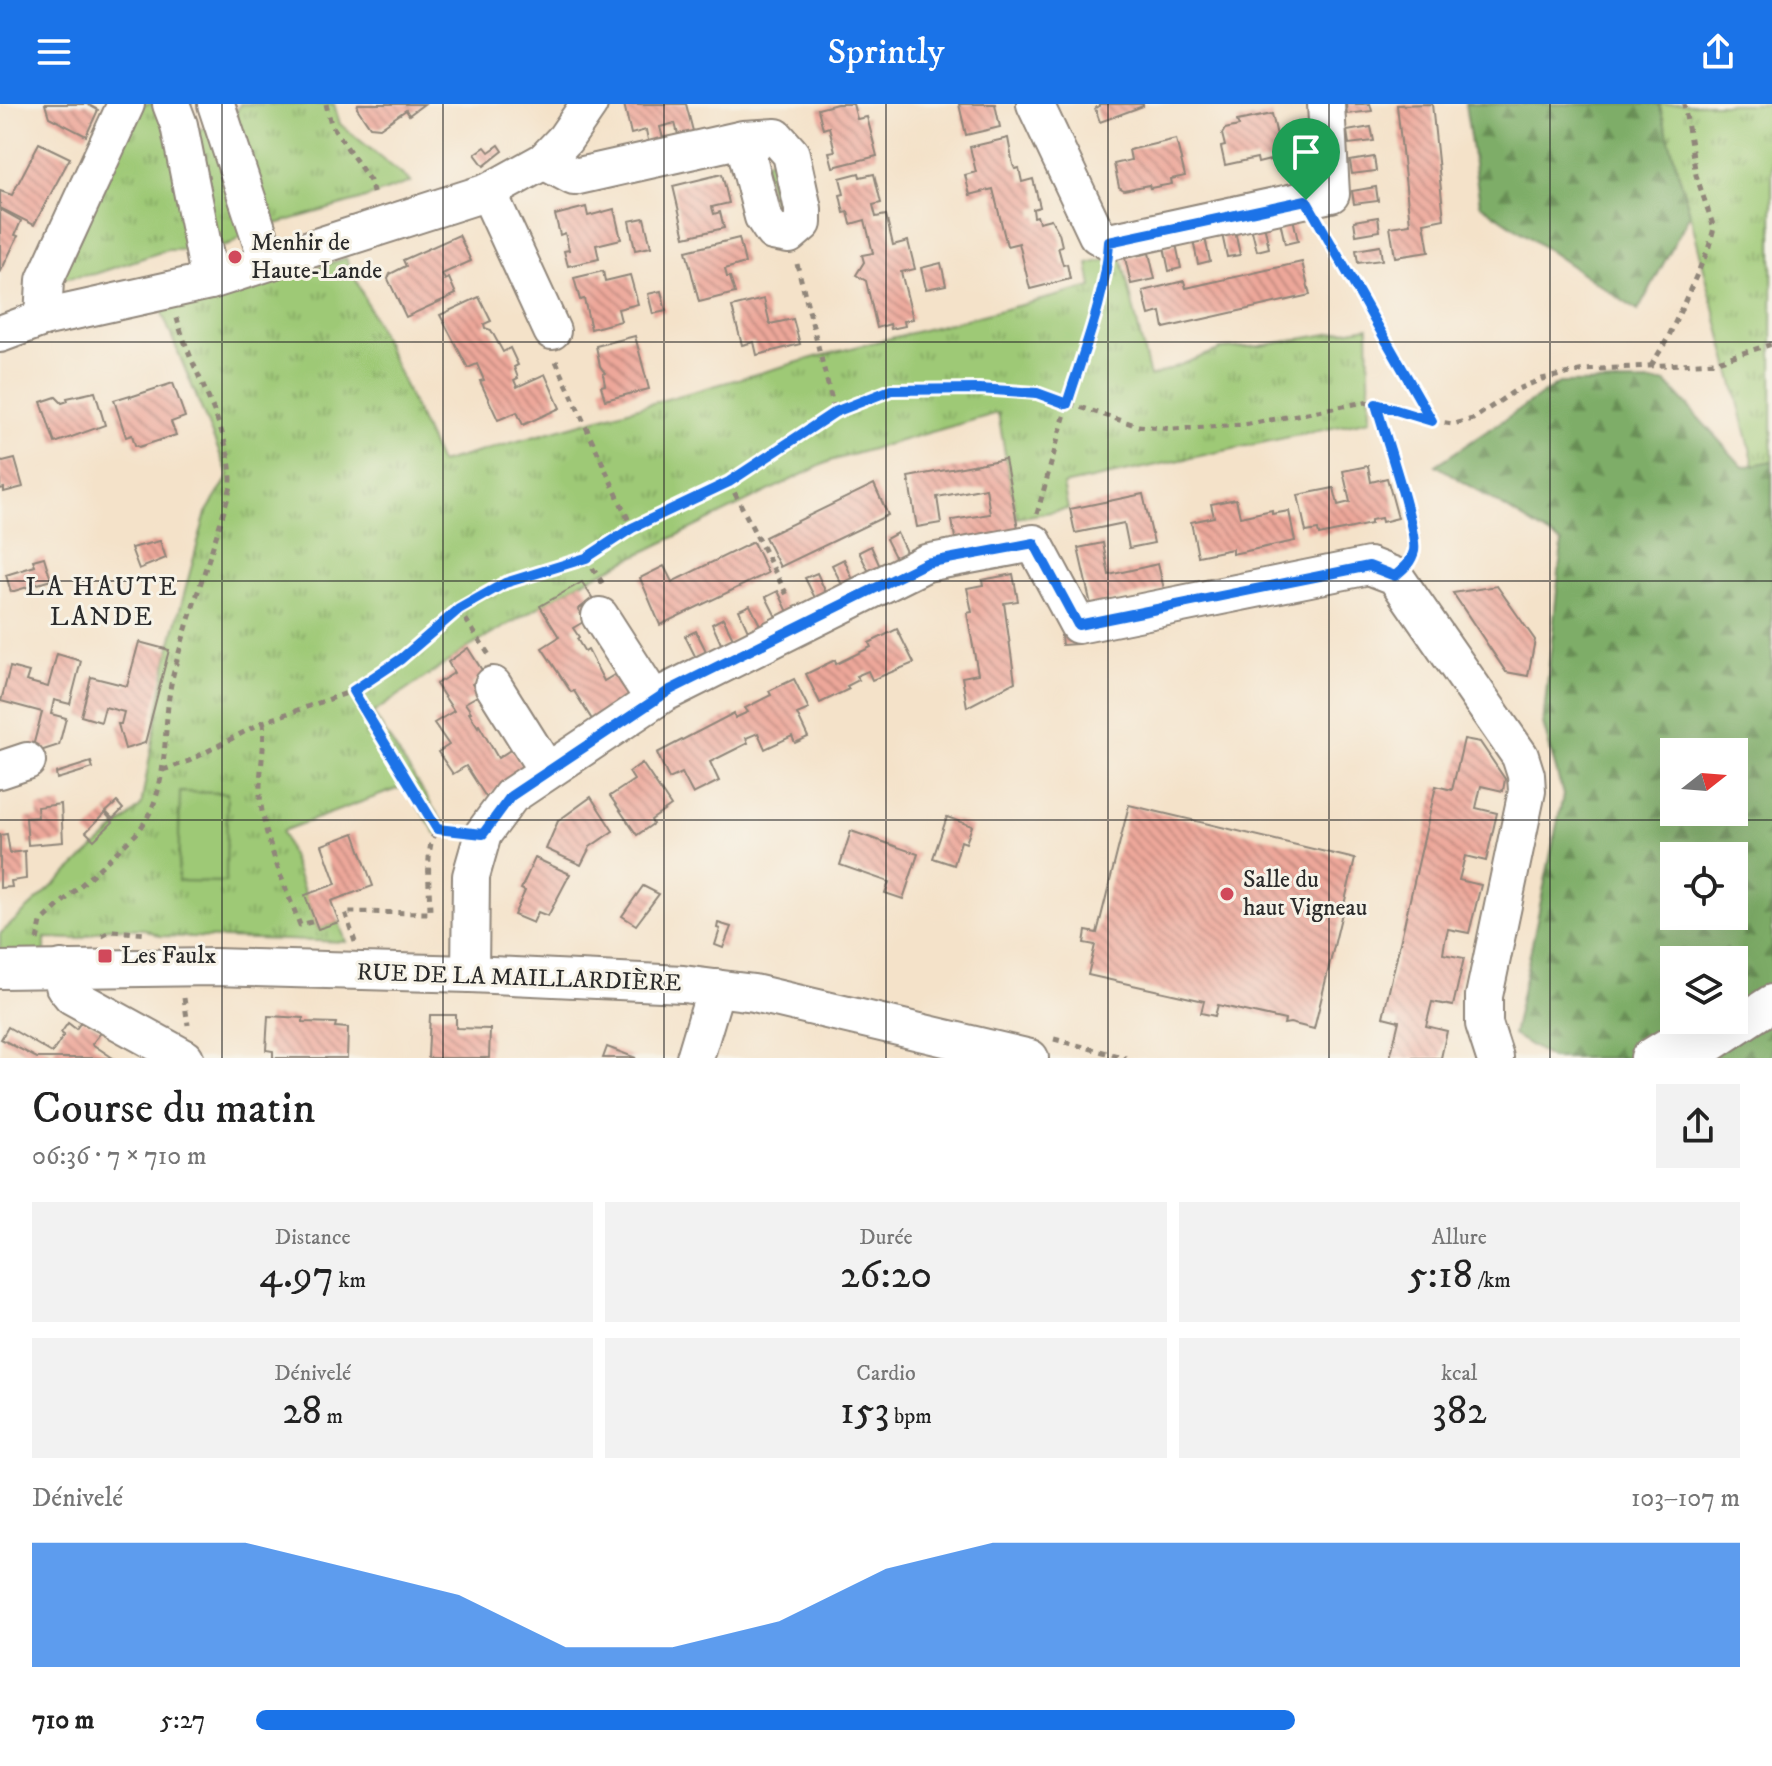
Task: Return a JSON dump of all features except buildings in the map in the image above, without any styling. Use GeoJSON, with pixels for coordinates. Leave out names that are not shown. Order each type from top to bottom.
{"type":"FeatureCollection","features":[{"type":"Feature","properties":{"kind":"street"},"geometry":{"type":"LineString","coordinates":[[43,318],[45,280],[126,104]]}},
{"type":"Feature","properties":{"kind":"street"},"geometry":{"type":"LineString","coordinates":[[0,334],[43,318],[210,281],[488,192],[544,161],[565,139],[589,104]]}},
{"type":"Feature","properties":{"kind":"street"},"geometry":{"type":"LineString","coordinates":[[1035,104],[1097,235],[1109,242],[1331,194],[1326,104]]}},
{"type":"Feature","properties":{"kind":"street"},"geometry":{"type":"LineString","coordinates":[[210,281],[175,114],[217,107],[268,262]]}},
{"type":"Feature","properties":{"kind":"street"},"geometry":{"type":"LineString","coordinates":[[544,161],[574,177],[743,139],[763,217],[773,232],[789,235]]}},
{"type":"Feature","properties":{"kind":"street"},"geometry":{"type":"LineString","coordinates":[[488,192],[552,331]]}},
{"type":"Feature","properties":{"kind":"street"},"geometry":{"type":"LineString","coordinates":[[470,974],[471,876],[483,834],[511,796],[654,700],[926,563],[1034,543],[1078,625],[1369,566],[1395,576],[1520,756],[1526,775],[1527,791],[1484,996],[1484,1024],[1495,1058]]}},
{"type":"Feature","properties":{"kind":"street"},"geometry":{"type":"LineString","coordinates":[[600,616],[654,700]]}},
{"type":"Feature","properties":{"kind":"street"},"geometry":{"type":"LineString","coordinates":[[493,685],[547,771]]}},
{"type":"Feature","properties":{"kind":"street","name":"RUE DE LA MAILLARDIÈRE"},"geometry":{"type":"LineString","coordinates":[[0,970],[214,967],[470,974],[716,988],[754,993],[1030,1058]]}},
{"type":"Feature","properties":{"kind":"street"},"geometry":{"type":"LineString","coordinates":[[51,969],[72,996],[185,1058]]}},
{"type":"Feature","properties":{"kind":"street"},"geometry":{"type":"LineString","coordinates":[[695,1058],[716,988]]}},
{"type":"Feature","properties":{"kind":"street"},"geometry":{"type":"LineString","coordinates":[[1748,1008],[1772,1002]]}},
{"type":"Feature","properties":{"kind":"street"},"geometry":{"type":"LineString","coordinates":[[1688,1058],[1772,1002]]}},
{"type":"Feature","properties":{"kind":"street"},"geometry":{"type":"LineString","coordinates":[[1649,1058],[1689,1034]]}},
{"type":"Feature","properties":{"kind":"path"},"geometry":{"type":"LineString","coordinates":[[1650,367],[1668,338],[1708,250],[1714,228],[1696,175],[1684,104]]}},
{"type":"Feature","properties":{"kind":"path"},"geometry":{"type":"LineString","coordinates":[[1306,200],[1432,421]]}},
{"type":"Feature","properties":{"kind":"path"},"geometry":{"type":"LineString","coordinates":[[789,235],[835,412]]}},
{"type":"Feature","properties":{"kind":"path"},"geometry":{"type":"LineString","coordinates":[[1034,543],[1036,518],[1093,319],[1108,261],[1109,242]]}},
{"type":"Feature","properties":{"kind":"path"},"geometry":{"type":"LineString","coordinates":[[51,969],[37,937],[41,922],[142,827],[153,806],[163,770],[172,679],[231,486],[228,454],[184,346],[169,291]]}},
{"type":"Feature","properties":{"kind":"path"},"geometry":{"type":"LineString","coordinates":[[552,331],[549,344],[632,528]]}},
{"type":"Feature","properties":{"kind":"path"},"geometry":{"type":"LineString","coordinates":[[163,770],[189,761],[263,722],[353,691],[401,659],[459,609],[505,583],[586,558],[632,528],[729,482],[835,412],[891,390],[979,389],[1037,393],[1138,426],[1173,429],[1244,425],[1365,402],[1453,424],[1473,419],[1516,390],[1542,379],[1584,370],[1714,362],[1772,344]]}},
{"type":"Feature","properties":{"kind":"path"},"geometry":{"type":"LineString","coordinates":[[1376,404],[1415,549],[1409,565],[1395,576]]}},
{"type":"Feature","properties":{"kind":"path"},"geometry":{"type":"LineString","coordinates":[[729,482],[802,624]]}},
{"type":"Feature","properties":{"kind":"path"},"geometry":{"type":"LineString","coordinates":[[353,691],[437,829]]}},
{"type":"Feature","properties":{"kind":"path"},"geometry":{"type":"LineString","coordinates":[[263,722],[261,803],[270,843],[300,925],[315,921]]}},
{"type":"Feature","properties":{"kind":"path"},"geometry":{"type":"LineString","coordinates":[[437,829],[483,834]]}},
{"type":"Feature","properties":{"kind":"path"},"geometry":{"type":"LineString","coordinates":[[358,951],[345,912],[430,913],[430,849],[432,836],[437,829]]}},
{"type":"Feature","properties":{"kind":"green space"},"geometry":{"type":"Polygon","coordinates":[[[141,104],[162,104],[196,250],[167,250],[95,274],[60,279],[141,104]]]}},
{"type":"Feature","properties":{"kind":"green space"},"geometry":{"type":"Polygon","coordinates":[[[240,104],[334,104],[340,124],[411,182],[265,227],[236,113],[240,104]]]}},
{"type":"Feature","properties":{"kind":"green space"},"geometry":{"type":"Polygon","coordinates":[[[1465,104],[1659,104],[1690,214],[1638,311],[1480,204],[1465,104]]]}},
{"type":"Feature","properties":{"kind":"green space"},"geometry":{"type":"Polygon","coordinates":[[[1659,104],[1772,104],[1772,534],[1690,214],[1659,104]]]}},
{"type":"Feature","properties":{"kind":"green space"},"geometry":{"type":"Polygon","coordinates":[[[208,128],[248,232],[229,245],[213,249],[198,131],[208,128]]]}},
{"type":"Feature","properties":{"kind":"green space"},"geometry":{"type":"Polygon","coordinates":[[[771,159],[778,162],[793,208],[778,222],[764,164],[771,159]]]}},
{"type":"Feature","properties":{"kind":"green space"},"geometry":{"type":"Polygon","coordinates":[[[1121,256],[1150,377],[1221,349],[1260,346],[1368,327],[1370,420],[1063,485],[1068,509],[1016,518],[998,413],[830,461],[582,582],[468,648],[373,713],[446,828],[437,835],[405,786],[282,831],[318,929],[339,922],[346,942],[160,936],[145,929],[108,928],[78,939],[45,938],[45,953],[0,952],[0,934],[141,806],[169,650],[206,513],[229,476],[160,308],[220,299],[346,258],[440,463],[816,357],[1092,287],[1088,264],[1121,256]]]}},
{"type":"Feature","properties":{"kind":"green space"},"geometry":{"type":"Polygon","coordinates":[[[1666,382],[1743,467],[1772,461],[1772,1058],[1688,1058],[1717,1034],[1748,1034],[1748,946],[1660,946],[1661,1034],[1627,1058],[1551,1058],[1513,1035],[1563,795],[1543,724],[1562,543],[1436,465],[1559,383],[1666,382]]]}},
{"type":"Feature","properties":{"kind":"green space"},"geometry":{"type":"Polygon","coordinates":[[[180,792],[227,793],[226,882],[178,881],[180,792]]]}},
{"type":"Feature","properties":{"kind":"place","name":"Menhir de Haute-Lande"},"geometry":{"type":"Point","coordinates":[235,257]}},
{"type":"Feature","properties":{"kind":"place","name":"Salle du haut Vigneau"},"geometry":{"type":"Point","coordinates":[1227,894]}},
{"type":"Feature","properties":{"kind":"place","name":"Les Faulx"},"geometry":{"type":"Point","coordinates":[105,956]}},
{"type":"Feature","properties":{"kind":"district","name":"LA HAUTE LANDE"},"geometry":{"type":"Point","coordinates":[102,602]}},
{"type":"Feature","properties":{"kind":"route"},"geometry":{"type":"LineString","coordinates":[[1306,200],[1432,421],[1376,404],[1413,532],[1415,549],[1409,565],[1395,576],[1369,566],[1078,625],[1034,543],[926,563],[663,694],[511,796],[483,834],[437,829],[353,691],[401,659],[459,609],[505,583],[586,558],[632,528],[729,482],[835,412],[891,390],[979,389],[1037,393],[1067,404],[1093,319],[1108,261],[1109,242],[1306,200]]}}]}
